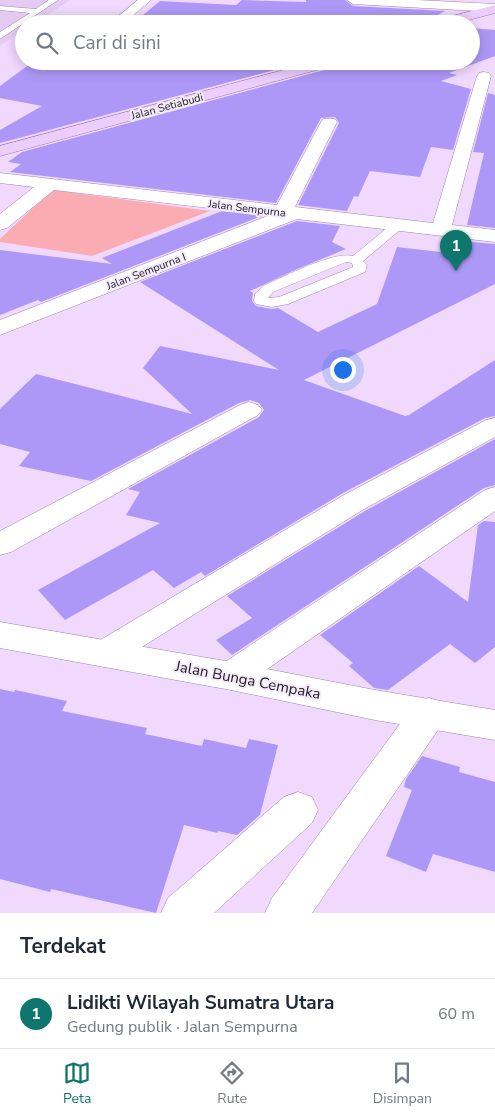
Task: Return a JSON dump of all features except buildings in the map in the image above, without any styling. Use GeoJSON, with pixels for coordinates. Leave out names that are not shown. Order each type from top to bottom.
{"type":"FeatureCollection","features":[{"type":"Feature","properties":{"kind":"main road"},"geometry":{"type":"LineString","coordinates":[[473,15],[495,9]]}},
{"type":"Feature","properties":{"kind":"main road"},"geometry":{"type":"LineString","coordinates":[[480,22],[495,18]]}},
{"type":"Feature","properties":{"kind":"main road","name":"Jalan Setiabudi"},"geometry":{"type":"LineString","coordinates":[[0,138],[261,70]]}},
{"type":"Feature","properties":{"kind":"main road","name":"Jalan Setiabudi"},"geometry":{"type":"LineString","coordinates":[[0,151],[301,70]]}},
{"type":"Feature","properties":{"kind":"street"},"geometry":{"type":"LineString","coordinates":[[126,15],[145,0]]}},
{"type":"Feature","properties":{"kind":"street"},"geometry":{"type":"LineString","coordinates":[[353,0],[495,9]]}},
{"type":"Feature","properties":{"kind":"street"},"geometry":{"type":"LineString","coordinates":[[441,230],[484,76]]}},
{"type":"Feature","properties":{"kind":"street"},"geometry":{"type":"LineString","coordinates":[[287,213],[329,122]]}},
{"type":"Feature","properties":{"kind":"street","name":"Jalan Sempurna"},"geometry":{"type":"LineString","coordinates":[[0,178],[495,236]]}},
{"type":"Feature","properties":{"kind":"street"},"geometry":{"type":"LineString","coordinates":[[0,224],[50,184]]}},
{"type":"Feature","properties":{"kind":"street","name":"Jalan Sempurna I"},"geometry":{"type":"LineString","coordinates":[[0,328],[287,213]]}},
{"type":"Feature","properties":{"kind":"street"},"geometry":{"type":"LineString","coordinates":[[0,544],[250,410]]}},
{"type":"Feature","properties":{"kind":"street"},"geometry":{"type":"LineString","coordinates":[[104,654],[354,502],[495,426]]}},
{"type":"Feature","properties":{"kind":"street"},"geometry":{"type":"LineString","coordinates":[[232,676],[495,497]]}},
{"type":"Feature","properties":{"kind":"street","name":"Jalan Bunga Cempaka"},"geometry":{"type":"LineString","coordinates":[[0,635],[232,676],[375,705],[495,725]]}},
{"type":"Feature","properties":{"kind":"street"},"geometry":{"type":"LineString","coordinates":[[287,913],[429,713]]}},
{"type":"Feature","properties":{"kind":"street"},"geometry":{"type":"LineString","coordinates":[[183,913],[298,810]]}},
{"type":"Feature","properties":{"kind":"lane"},"geometry":{"type":"LineString","coordinates":[[0,19],[31,0]]}},
{"type":"Feature","properties":{"kind":"lane"},"geometry":{"type":"LineString","coordinates":[[31,15],[54,0]]}},
{"type":"Feature","properties":{"kind":"lane"},"geometry":{"type":"LineString","coordinates":[[0,8],[37,11]]}},
{"type":"Feature","properties":{"kind":"lane"},"geometry":{"type":"LineString","coordinates":[[0,36],[15,26]]}},
{"type":"Feature","properties":{"kind":"lane"},"geometry":{"type":"LineString","coordinates":[[356,260],[397,226]]}},
{"type":"Feature","properties":{"kind":"lane"},"geometry":{"type":"LineString","coordinates":[[346,258],[356,260],[360,265],[360,269],[283,301],[272,303],[261,301],[262,294],[268,289],[337,260],[346,258]]}},
{"type":"Feature","properties":{"kind":"shaded area"},"geometry":{"type":"Polygon","coordinates":[[[0,0],[70,0],[48,15],[15,15],[15,36],[0,46],[0,0]]]}},
{"type":"Feature","properties":{"kind":"shaded area"},"geometry":{"type":"Polygon","coordinates":[[[52,190],[210,211],[92,256],[0,242],[0,239],[52,190]]]}},
{"type":"Feature","properties":{"kind":"place","name":"Lidikti Wilayah Sumatra Utara"},"geometry":{"type":"Point","coordinates":[456,271]}}]}
